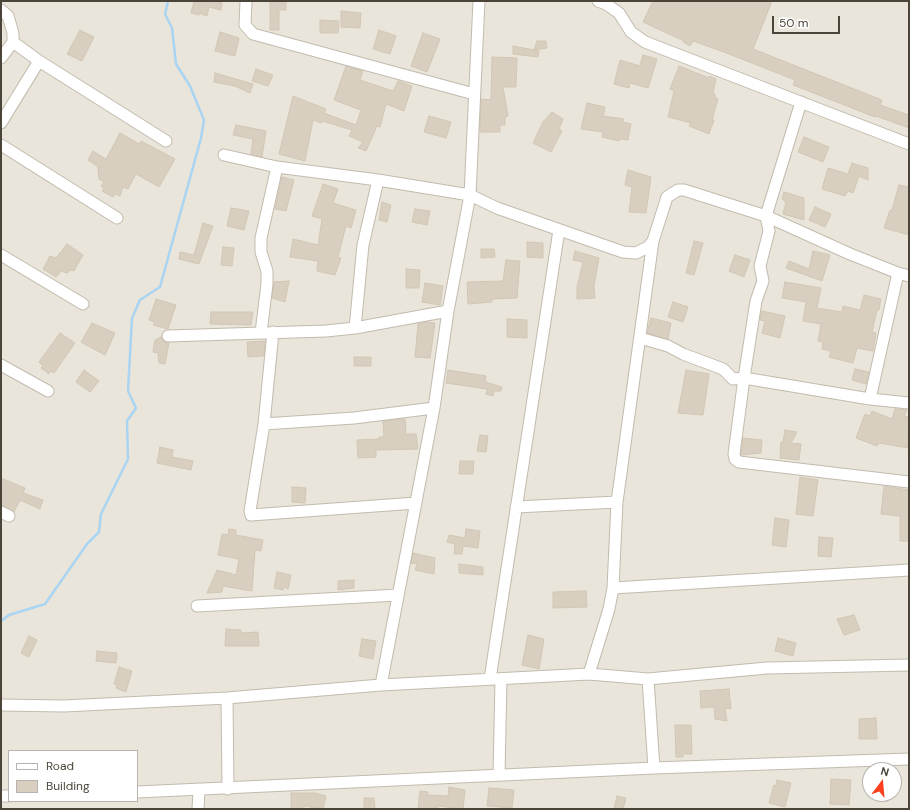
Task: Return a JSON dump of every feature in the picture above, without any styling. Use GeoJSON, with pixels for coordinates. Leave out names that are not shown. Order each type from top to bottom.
{"type":"FeatureCollection","features":[{"type":"Feature","properties":{"kind":"street"},"geometry":{"type":"LineString","coordinates":[[246,1],[245,25],[253,34],[474,94]]}},
{"type":"Feature","properties":{"kind":"street"},"geometry":{"type":"LineString","coordinates":[[381,685],[434,408],[448,311],[470,195],[479,1]]}},
{"type":"Feature","properties":{"kind":"street"},"geometry":{"type":"LineString","coordinates":[[598,1],[606,4],[619,13],[631,32],[645,42],[909,144]]}},
{"type":"Feature","properties":{"kind":"street"},"geometry":{"type":"LineString","coordinates":[[1,10],[8,16],[14,33],[13,42],[1,58]]}},
{"type":"Feature","properties":{"kind":"street"},"geometry":{"type":"LineString","coordinates":[[13,42],[39,61],[166,141]]}},
{"type":"Feature","properties":{"kind":"street"},"geometry":{"type":"LineString","coordinates":[[3,116],[39,61]]}},
{"type":"Feature","properties":{"kind":"street"},"geometry":{"type":"LineString","coordinates":[[801,102],[766,216],[769,231],[760,266],[763,281],[756,301],[744,378],[734,454],[735,459],[739,462],[909,482]]}},
{"type":"Feature","properties":{"kind":"street"},"geometry":{"type":"LineString","coordinates":[[1,145],[117,218]]}},
{"type":"Feature","properties":{"kind":"street"},"geometry":{"type":"LineString","coordinates":[[224,155],[277,167],[378,180],[470,195],[497,208],[623,252],[636,253],[648,247],[654,241]]}},
{"type":"Feature","properties":{"kind":"street"},"geometry":{"type":"LineString","coordinates":[[261,333],[268,284],[267,271],[261,252],[261,238],[277,167]]}},
{"type":"Feature","properties":{"kind":"street"},"geometry":{"type":"LineString","coordinates":[[355,328],[363,245],[378,180]]}},
{"type":"Feature","properties":{"kind":"street"},"geometry":{"type":"LineString","coordinates":[[588,674],[609,609],[613,588],[617,502],[654,241],[667,197],[678,190],[684,190],[766,216],[898,273],[909,276]]}},
{"type":"Feature","properties":{"kind":"street"},"geometry":{"type":"LineString","coordinates":[[499,775],[495,679],[516,507],[559,230]]}},
{"type":"Feature","properties":{"kind":"street"},"geometry":{"type":"LineString","coordinates":[[1,255],[83,304]]}},
{"type":"Feature","properties":{"kind":"street"},"geometry":{"type":"LineString","coordinates":[[870,399],[898,273]]}},
{"type":"Feature","properties":{"kind":"street"},"geometry":{"type":"LineString","coordinates":[[168,336],[326,331],[355,328],[448,311]]}},
{"type":"Feature","properties":{"kind":"street"},"geometry":{"type":"LineString","coordinates":[[273,332],[264,424],[250,511],[251,515],[416,503]]}},
{"type":"Feature","properties":{"kind":"street"},"geometry":{"type":"LineString","coordinates":[[640,338],[668,346],[683,354],[720,368],[733,379],[744,378],[870,399],[909,403]]}},
{"type":"Feature","properties":{"kind":"street"},"geometry":{"type":"LineString","coordinates":[[1,365],[48,391]]}},
{"type":"Feature","properties":{"kind":"street"},"geometry":{"type":"LineString","coordinates":[[264,424],[354,418],[434,408]]}},
{"type":"Feature","properties":{"kind":"street"},"geometry":{"type":"LineString","coordinates":[[516,507],[617,502]]}},
{"type":"Feature","properties":{"kind":"street"},"geometry":{"type":"LineString","coordinates":[[613,588],[909,570]]}},
{"type":"Feature","properties":{"kind":"street"},"geometry":{"type":"LineString","coordinates":[[197,606],[398,595]]}},
{"type":"Feature","properties":{"kind":"street"},"geometry":{"type":"LineString","coordinates":[[1,705],[64,706],[227,698],[381,685],[588,674],[648,679],[767,668],[909,665]]}},
{"type":"Feature","properties":{"kind":"street"},"geometry":{"type":"LineString","coordinates":[[648,679],[654,768]]}},
{"type":"Feature","properties":{"kind":"street"},"geometry":{"type":"LineString","coordinates":[[227,698],[228,789]]}},
{"type":"Feature","properties":{"kind":"street"},"geometry":{"type":"LineString","coordinates":[[138,792],[199,791],[654,768],[909,759]]}},
{"type":"Feature","properties":{"kind":"street"},"geometry":{"type":"LineString","coordinates":[[198,809],[199,791]]}},
{"type":"Feature","properties":{"kind":"shaded area"},"geometry":{"type":"Polygon","coordinates":[[[1,1],[909,1],[909,809],[1,809],[1,1]]]}},
{"type":"Feature","properties":{"kind":"building"},"geometry":{"type":"Polygon","coordinates":[[[194,1],[214,1],[222,3],[221,10],[209,7],[207,16],[199,13],[199,15],[191,13],[194,1]]]}},
{"type":"Feature","properties":{"kind":"building"},"geometry":{"type":"Polygon","coordinates":[[[270,1],[286,1],[286,10],[279,10],[279,30],[270,30],[270,1]]]}},
{"type":"Feature","properties":{"kind":"building"},"geometry":{"type":"Polygon","coordinates":[[[653,1],[772,1],[753,49],[882,100],[880,105],[909,115],[909,128],[876,116],[875,117],[793,85],[795,80],[724,52],[693,41],[690,46],[683,42],[684,41],[643,22],[653,1]]]}},
{"type":"Feature","properties":{"kind":"building"},"geometry":{"type":"Polygon","coordinates":[[[341,11],[361,13],[360,28],[341,27],[341,11]]]}},
{"type":"Feature","properties":{"kind":"building"},"geometry":{"type":"Polygon","coordinates":[[[320,20],[339,21],[338,33],[320,33],[320,20]]]}},
{"type":"Feature","properties":{"kind":"building"},"geometry":{"type":"Polygon","coordinates":[[[80,30],[94,37],[82,61],[67,54],[80,30]]]}},
{"type":"Feature","properties":{"kind":"building"},"geometry":{"type":"Polygon","coordinates":[[[379,30],[396,36],[390,54],[373,49],[379,30]]]}},
{"type":"Feature","properties":{"kind":"building"},"geometry":{"type":"Polygon","coordinates":[[[220,32],[239,38],[235,56],[215,51],[220,32]]]}},
{"type":"Feature","properties":{"kind":"building"},"geometry":{"type":"Polygon","coordinates":[[[423,33],[440,39],[427,72],[411,66],[423,33]]]}},
{"type":"Feature","properties":{"kind":"building"},"geometry":{"type":"Polygon","coordinates":[[[537,41],[546,41],[547,48],[534,50],[537,41]]]}},
{"type":"Feature","properties":{"kind":"building"},"geometry":{"type":"Polygon","coordinates":[[[513,46],[539,51],[538,57],[513,54],[513,46]]]}},
{"type":"Feature","properties":{"kind":"building"},"geometry":{"type":"Polygon","coordinates":[[[643,55],[657,59],[648,88],[630,83],[629,88],[614,84],[620,60],[640,66],[643,55]]]}},
{"type":"Feature","properties":{"kind":"building"},"geometry":{"type":"Polygon","coordinates":[[[492,57],[517,58],[516,87],[503,87],[508,116],[505,117],[505,125],[500,125],[500,132],[480,132],[481,99],[491,100],[492,57]]]}},
{"type":"Feature","properties":{"kind":"building"},"geometry":{"type":"Polygon","coordinates":[[[346,66],[363,71],[360,80],[393,91],[398,81],[412,86],[404,111],[386,104],[380,127],[377,126],[366,151],[358,148],[363,142],[349,136],[352,130],[322,121],[321,123],[313,120],[305,161],[279,154],[293,96],[326,109],[324,113],[356,125],[361,110],[334,100],[346,66]]]}},
{"type":"Feature","properties":{"kind":"building"},"geometry":{"type":"Polygon","coordinates":[[[679,66],[709,78],[709,76],[716,79],[713,93],[718,99],[712,120],[714,120],[709,134],[689,126],[691,123],[668,117],[674,91],[670,89],[679,66]]]}},
{"type":"Feature","properties":{"kind":"building"},"geometry":{"type":"Polygon","coordinates":[[[256,69],[273,75],[268,86],[252,81],[256,69]]]}},
{"type":"Feature","properties":{"kind":"building"},"geometry":{"type":"Polygon","coordinates":[[[215,73],[253,84],[250,93],[235,86],[214,82],[215,73]]]}},
{"type":"Feature","properties":{"kind":"building"},"geometry":{"type":"Polygon","coordinates":[[[587,103],[605,107],[603,116],[624,119],[623,122],[631,124],[628,140],[619,139],[619,141],[602,137],[603,132],[581,129],[587,103]]]}},
{"type":"Feature","properties":{"kind":"building"},"geometry":{"type":"Polygon","coordinates":[[[552,112],[563,119],[559,129],[562,131],[551,152],[533,143],[543,122],[552,112]]]}},
{"type":"Feature","properties":{"kind":"building"},"geometry":{"type":"Polygon","coordinates":[[[429,116],[451,122],[446,138],[424,132],[429,116]]]}},
{"type":"Feature","properties":{"kind":"building"},"geometry":{"type":"Polygon","coordinates":[[[236,125],[266,131],[262,157],[251,154],[253,139],[233,135],[236,125]]]}},
{"type":"Feature","properties":{"kind":"building"},"geometry":{"type":"Polygon","coordinates":[[[120,133],[139,144],[141,141],[175,159],[159,187],[136,174],[128,189],[123,187],[120,196],[115,194],[113,197],[102,191],[104,188],[101,186],[104,182],[99,179],[98,167],[88,160],[93,151],[106,159],[120,133]]]}},
{"type":"Feature","properties":{"kind":"building"},"geometry":{"type":"Polygon","coordinates":[[[804,137],[829,147],[823,162],[798,152],[804,137]]]}},
{"type":"Feature","properties":{"kind":"building"},"geometry":{"type":"Polygon","coordinates":[[[852,163],[868,168],[868,180],[859,176],[853,193],[848,191],[845,196],[822,189],[828,168],[848,174],[852,163]]]}},
{"type":"Feature","properties":{"kind":"building"},"geometry":{"type":"Polygon","coordinates":[[[628,170],[651,177],[646,213],[629,212],[632,187],[625,185],[628,170]]]}},
{"type":"Feature","properties":{"kind":"building"},"geometry":{"type":"Polygon","coordinates":[[[282,177],[294,180],[286,211],[275,209],[282,177]]]}},
{"type":"Feature","properties":{"kind":"building"},"geometry":{"type":"Polygon","coordinates":[[[323,184],[338,189],[333,203],[356,210],[351,228],[346,226],[338,257],[341,258],[335,275],[317,271],[318,261],[290,257],[293,239],[318,245],[322,219],[312,216],[323,184]]]}},
{"type":"Feature","properties":{"kind":"building"},"geometry":{"type":"Polygon","coordinates":[[[899,185],[909,187],[909,235],[884,228],[890,210],[892,210],[899,185]]]}},
{"type":"Feature","properties":{"kind":"building"},"geometry":{"type":"Polygon","coordinates":[[[784,192],[804,198],[804,220],[783,214],[786,202],[782,199],[784,192]]]}},
{"type":"Feature","properties":{"kind":"building"},"geometry":{"type":"Polygon","coordinates":[[[382,202],[391,205],[387,222],[379,220],[382,202]]]}},
{"type":"Feature","properties":{"kind":"building"},"geometry":{"type":"Polygon","coordinates":[[[815,207],[831,214],[825,227],[809,220],[815,207]]]}},
{"type":"Feature","properties":{"kind":"building"},"geometry":{"type":"Polygon","coordinates":[[[231,208],[249,211],[244,230],[227,226],[231,208]]]}},
{"type":"Feature","properties":{"kind":"building"},"geometry":{"type":"Polygon","coordinates":[[[415,209],[430,211],[427,225],[412,222],[415,209]]]}},
{"type":"Feature","properties":{"kind":"building"},"geometry":{"type":"Polygon","coordinates":[[[203,223],[213,226],[199,264],[179,259],[180,252],[194,255],[203,223]]]}},
{"type":"Feature","properties":{"kind":"building"},"geometry":{"type":"Polygon","coordinates":[[[694,241],[703,243],[694,275],[686,273],[694,241]]]}},
{"type":"Feature","properties":{"kind":"building"},"geometry":{"type":"Polygon","coordinates":[[[527,242],[543,243],[543,258],[527,257],[527,242]]]}},
{"type":"Feature","properties":{"kind":"building"},"geometry":{"type":"Polygon","coordinates":[[[67,244],[83,255],[74,271],[71,270],[67,273],[61,271],[56,277],[43,269],[50,256],[56,258],[67,244]]]}},
{"type":"Feature","properties":{"kind":"building"},"geometry":{"type":"Polygon","coordinates":[[[223,247],[234,248],[232,266],[221,265],[223,247]]]}},
{"type":"Feature","properties":{"kind":"building"},"geometry":{"type":"Polygon","coordinates":[[[481,249],[494,249],[495,257],[481,258],[481,249]]]}},
{"type":"Feature","properties":{"kind":"building"},"geometry":{"type":"Polygon","coordinates":[[[575,251],[599,258],[594,285],[595,298],[577,299],[577,287],[583,262],[573,260],[575,251]]]}},
{"type":"Feature","properties":{"kind":"building"},"geometry":{"type":"Polygon","coordinates":[[[813,251],[830,255],[822,281],[786,268],[789,261],[809,269],[813,251]]]}},
{"type":"Feature","properties":{"kind":"building"},"geometry":{"type":"Polygon","coordinates":[[[735,255],[750,260],[744,277],[729,271],[735,255]]]}},
{"type":"Feature","properties":{"kind":"building"},"geometry":{"type":"Polygon","coordinates":[[[506,260],[520,261],[517,298],[492,299],[492,302],[468,304],[467,282],[503,281],[506,260]]]}},
{"type":"Feature","properties":{"kind":"building"},"geometry":{"type":"Polygon","coordinates":[[[406,269],[420,270],[419,288],[406,288],[406,269]]]}},
{"type":"Feature","properties":{"kind":"building"},"geometry":{"type":"Polygon","coordinates":[[[289,281],[285,302],[272,298],[274,282],[289,281]]]}},
{"type":"Feature","properties":{"kind":"building"},"geometry":{"type":"Polygon","coordinates":[[[785,282],[821,288],[817,308],[842,312],[843,306],[860,310],[864,295],[881,299],[872,332],[876,333],[873,351],[857,348],[853,363],[829,357],[831,351],[822,349],[823,342],[818,341],[821,324],[803,321],[806,302],[782,298],[785,282]]]}},
{"type":"Feature","properties":{"kind":"building"},"geometry":{"type":"Polygon","coordinates":[[[425,283],[443,286],[440,305],[422,302],[425,283]]]}},
{"type":"Feature","properties":{"kind":"building"},"geometry":{"type":"Polygon","coordinates":[[[156,299],[176,305],[168,329],[153,325],[155,322],[149,320],[156,299]]]}},
{"type":"Feature","properties":{"kind":"building"},"geometry":{"type":"Polygon","coordinates":[[[673,302],[688,307],[683,322],[668,317],[673,302]]]}},
{"type":"Feature","properties":{"kind":"building"},"geometry":{"type":"Polygon","coordinates":[[[762,311],[785,316],[780,338],[762,333],[765,321],[760,320],[762,311]]]}},
{"type":"Feature","properties":{"kind":"building"},"geometry":{"type":"Polygon","coordinates":[[[211,312],[253,312],[251,325],[210,324],[211,312]]]}},
{"type":"Feature","properties":{"kind":"building"},"geometry":{"type":"Polygon","coordinates":[[[651,318],[671,323],[668,339],[647,333],[651,318]]]}},
{"type":"Feature","properties":{"kind":"building"},"geometry":{"type":"Polygon","coordinates":[[[507,319],[527,320],[527,338],[507,337],[507,319]]]}},
{"type":"Feature","properties":{"kind":"building"},"geometry":{"type":"Polygon","coordinates":[[[427,322],[435,323],[430,358],[415,357],[418,324],[427,322]]]}},
{"type":"Feature","properties":{"kind":"building"},"geometry":{"type":"Polygon","coordinates":[[[92,323],[115,333],[105,355],[81,342],[92,323]]]}},
{"type":"Feature","properties":{"kind":"building"},"geometry":{"type":"Polygon","coordinates":[[[60,333],[75,343],[54,373],[51,371],[49,374],[41,368],[43,366],[39,362],[60,333]]]}},
{"type":"Feature","properties":{"kind":"building"},"geometry":{"type":"Polygon","coordinates":[[[161,337],[164,342],[169,343],[165,364],[159,363],[158,353],[153,352],[155,340],[161,337]]]}},
{"type":"Feature","properties":{"kind":"building"},"geometry":{"type":"Polygon","coordinates":[[[265,341],[264,356],[248,357],[247,342],[265,341]]]}},
{"type":"Feature","properties":{"kind":"building"},"geometry":{"type":"Polygon","coordinates":[[[354,357],[371,357],[371,366],[354,366],[354,357]]]}},
{"type":"Feature","properties":{"kind":"building"},"geometry":{"type":"Polygon","coordinates":[[[855,369],[869,372],[866,384],[852,380],[855,369]]]}},
{"type":"Feature","properties":{"kind":"building"},"geometry":{"type":"Polygon","coordinates":[[[84,370],[99,381],[90,392],[76,382],[84,370]]]}},
{"type":"Feature","properties":{"kind":"building"},"geometry":{"type":"Polygon","coordinates":[[[448,370],[486,376],[485,382],[502,387],[501,391],[494,391],[493,396],[486,394],[487,389],[446,383],[448,370]]]}},
{"type":"Feature","properties":{"kind":"building"},"geometry":{"type":"Polygon","coordinates":[[[686,370],[709,374],[703,415],[678,413],[686,370]]]}},
{"type":"Feature","properties":{"kind":"building"},"geometry":{"type":"Polygon","coordinates":[[[895,409],[907,410],[904,416],[909,417],[908,448],[879,443],[877,446],[856,438],[865,414],[870,416],[872,411],[892,419],[895,409]]]}},
{"type":"Feature","properties":{"kind":"building"},"geometry":{"type":"Polygon","coordinates":[[[405,419],[406,434],[416,434],[418,449],[376,450],[376,457],[358,458],[357,440],[379,439],[379,437],[384,437],[383,421],[405,419]]]}},
{"type":"Feature","properties":{"kind":"building"},"geometry":{"type":"Polygon","coordinates":[[[785,430],[797,432],[791,443],[801,444],[799,460],[780,458],[781,442],[783,442],[785,430]]]}},
{"type":"Feature","properties":{"kind":"building"},"geometry":{"type":"Polygon","coordinates":[[[480,435],[488,436],[486,452],[477,451],[480,435]]]}},
{"type":"Feature","properties":{"kind":"building"},"geometry":{"type":"Polygon","coordinates":[[[743,438],[762,440],[761,453],[741,455],[743,438]]]}},
{"type":"Feature","properties":{"kind":"building"},"geometry":{"type":"Polygon","coordinates":[[[160,447],[173,450],[172,457],[193,461],[191,470],[157,463],[160,447]]]}},
{"type":"Feature","properties":{"kind":"building"},"geometry":{"type":"Polygon","coordinates":[[[460,461],[474,461],[473,474],[459,474],[460,461]]]}},
{"type":"Feature","properties":{"kind":"building"},"geometry":{"type":"Polygon","coordinates":[[[800,477],[818,480],[813,516],[796,514],[800,477]]]}},
{"type":"Feature","properties":{"kind":"building"},"geometry":{"type":"Polygon","coordinates":[[[1,478],[25,488],[23,493],[43,500],[40,509],[20,500],[14,512],[1,505],[1,478]]]}},
{"type":"Feature","properties":{"kind":"building"},"geometry":{"type":"Polygon","coordinates":[[[884,486],[909,490],[909,541],[900,541],[900,516],[881,514],[884,486]]]}},
{"type":"Feature","properties":{"kind":"building"},"geometry":{"type":"Polygon","coordinates":[[[292,487],[306,488],[305,503],[292,502],[292,487]]]}},
{"type":"Feature","properties":{"kind":"building"},"geometry":{"type":"Polygon","coordinates":[[[775,518],[789,520],[786,547],[772,545],[775,518]]]}},
{"type":"Feature","properties":{"kind":"building"},"geometry":{"type":"Polygon","coordinates":[[[229,529],[236,530],[236,535],[263,540],[261,551],[255,550],[252,591],[223,586],[222,592],[207,593],[217,570],[236,575],[239,559],[218,555],[222,534],[228,535],[229,529]]]}},
{"type":"Feature","properties":{"kind":"building"},"geometry":{"type":"Polygon","coordinates":[[[466,529],[480,531],[478,548],[463,546],[462,554],[454,554],[455,544],[447,542],[449,535],[465,538],[466,529]]]}},
{"type":"Feature","properties":{"kind":"building"},"geometry":{"type":"Polygon","coordinates":[[[819,537],[833,538],[831,557],[818,556],[819,537]]]}},
{"type":"Feature","properties":{"kind":"building"},"geometry":{"type":"Polygon","coordinates":[[[413,553],[435,558],[434,574],[415,570],[417,564],[411,563],[413,553]]]}},
{"type":"Feature","properties":{"kind":"building"},"geometry":{"type":"Polygon","coordinates":[[[459,564],[483,567],[483,575],[459,573],[459,564]]]}},
{"type":"Feature","properties":{"kind":"building"},"geometry":{"type":"Polygon","coordinates":[[[277,572],[291,575],[288,589],[284,587],[283,590],[274,588],[277,572]]]}},
{"type":"Feature","properties":{"kind":"building"},"geometry":{"type":"Polygon","coordinates":[[[354,580],[354,588],[338,590],[338,581],[354,580]]]}},
{"type":"Feature","properties":{"kind":"building"},"geometry":{"type":"Polygon","coordinates":[[[586,591],[587,607],[553,608],[553,592],[586,591]]]}},
{"type":"Feature","properties":{"kind":"building"},"geometry":{"type":"Polygon","coordinates":[[[854,615],[860,630],[844,635],[837,619],[854,615]]]}},
{"type":"Feature","properties":{"kind":"building"},"geometry":{"type":"Polygon","coordinates":[[[226,629],[241,630],[241,633],[258,632],[259,646],[225,646],[226,629]]]}},
{"type":"Feature","properties":{"kind":"building"},"geometry":{"type":"Polygon","coordinates":[[[528,635],[544,639],[539,669],[522,665],[528,635]]]}},
{"type":"Feature","properties":{"kind":"building"},"geometry":{"type":"Polygon","coordinates":[[[29,636],[37,640],[29,657],[21,653],[29,636]]]}},
{"type":"Feature","properties":{"kind":"building"},"geometry":{"type":"Polygon","coordinates":[[[778,638],[796,643],[793,656],[775,651],[778,638]]]}},
{"type":"Feature","properties":{"kind":"building"},"geometry":{"type":"Polygon","coordinates":[[[362,639],[376,641],[373,659],[359,656],[362,639]]]}},
{"type":"Feature","properties":{"kind":"building"},"geometry":{"type":"Polygon","coordinates":[[[97,651],[117,653],[116,663],[96,661],[97,651]]]}},
{"type":"Feature","properties":{"kind":"building"},"geometry":{"type":"Polygon","coordinates":[[[119,667],[132,671],[126,692],[116,688],[117,685],[114,684],[119,667]]]}},
{"type":"Feature","properties":{"kind":"building"},"geometry":{"type":"Polygon","coordinates":[[[729,689],[731,709],[725,708],[727,721],[715,719],[714,707],[701,708],[700,691],[729,689]]]}},
{"type":"Feature","properties":{"kind":"building"},"geometry":{"type":"Polygon","coordinates":[[[876,718],[877,739],[859,739],[859,719],[876,718]]]}},
{"type":"Feature","properties":{"kind":"building"},"geometry":{"type":"Polygon","coordinates":[[[675,725],[691,725],[692,754],[683,754],[683,757],[676,757],[675,725]]]}},
{"type":"Feature","properties":{"kind":"building"},"geometry":{"type":"Polygon","coordinates":[[[831,779],[851,780],[849,805],[830,804],[831,779]]]}},
{"type":"Feature","properties":{"kind":"building"},"geometry":{"type":"Polygon","coordinates":[[[777,780],[791,783],[785,807],[769,803],[777,780]]]}},
{"type":"Feature","properties":{"kind":"building"},"geometry":{"type":"Polygon","coordinates":[[[449,787],[465,790],[463,809],[438,806],[438,809],[418,809],[420,791],[428,792],[428,795],[448,796],[449,787]]]}},
{"type":"Feature","properties":{"kind":"building"},"geometry":{"type":"Polygon","coordinates":[[[489,788],[514,790],[512,808],[487,806],[489,788]]]}},
{"type":"Feature","properties":{"kind":"building"},"geometry":{"type":"Polygon","coordinates":[[[291,793],[315,793],[326,796],[323,809],[304,806],[304,809],[291,809],[291,793]]]}},
{"type":"Feature","properties":{"kind":"building"},"geometry":{"type":"Polygon","coordinates":[[[617,796],[626,798],[623,809],[614,809],[617,796]]]}},
{"type":"Feature","properties":{"kind":"building"},"geometry":{"type":"Polygon","coordinates":[[[364,798],[374,798],[375,809],[364,809],[364,798]]]}},
{"type":"Feature","properties":{"kind":"waterway"},"geometry":{"type":"LineString","coordinates":[[1,621],[9,615],[45,604],[87,544],[99,532],[101,514],[128,459],[127,421],[136,408],[128,391],[132,318],[140,300],[160,287],[201,138],[204,120],[190,86],[176,64],[172,28],[165,14],[168,1]]}}]}
